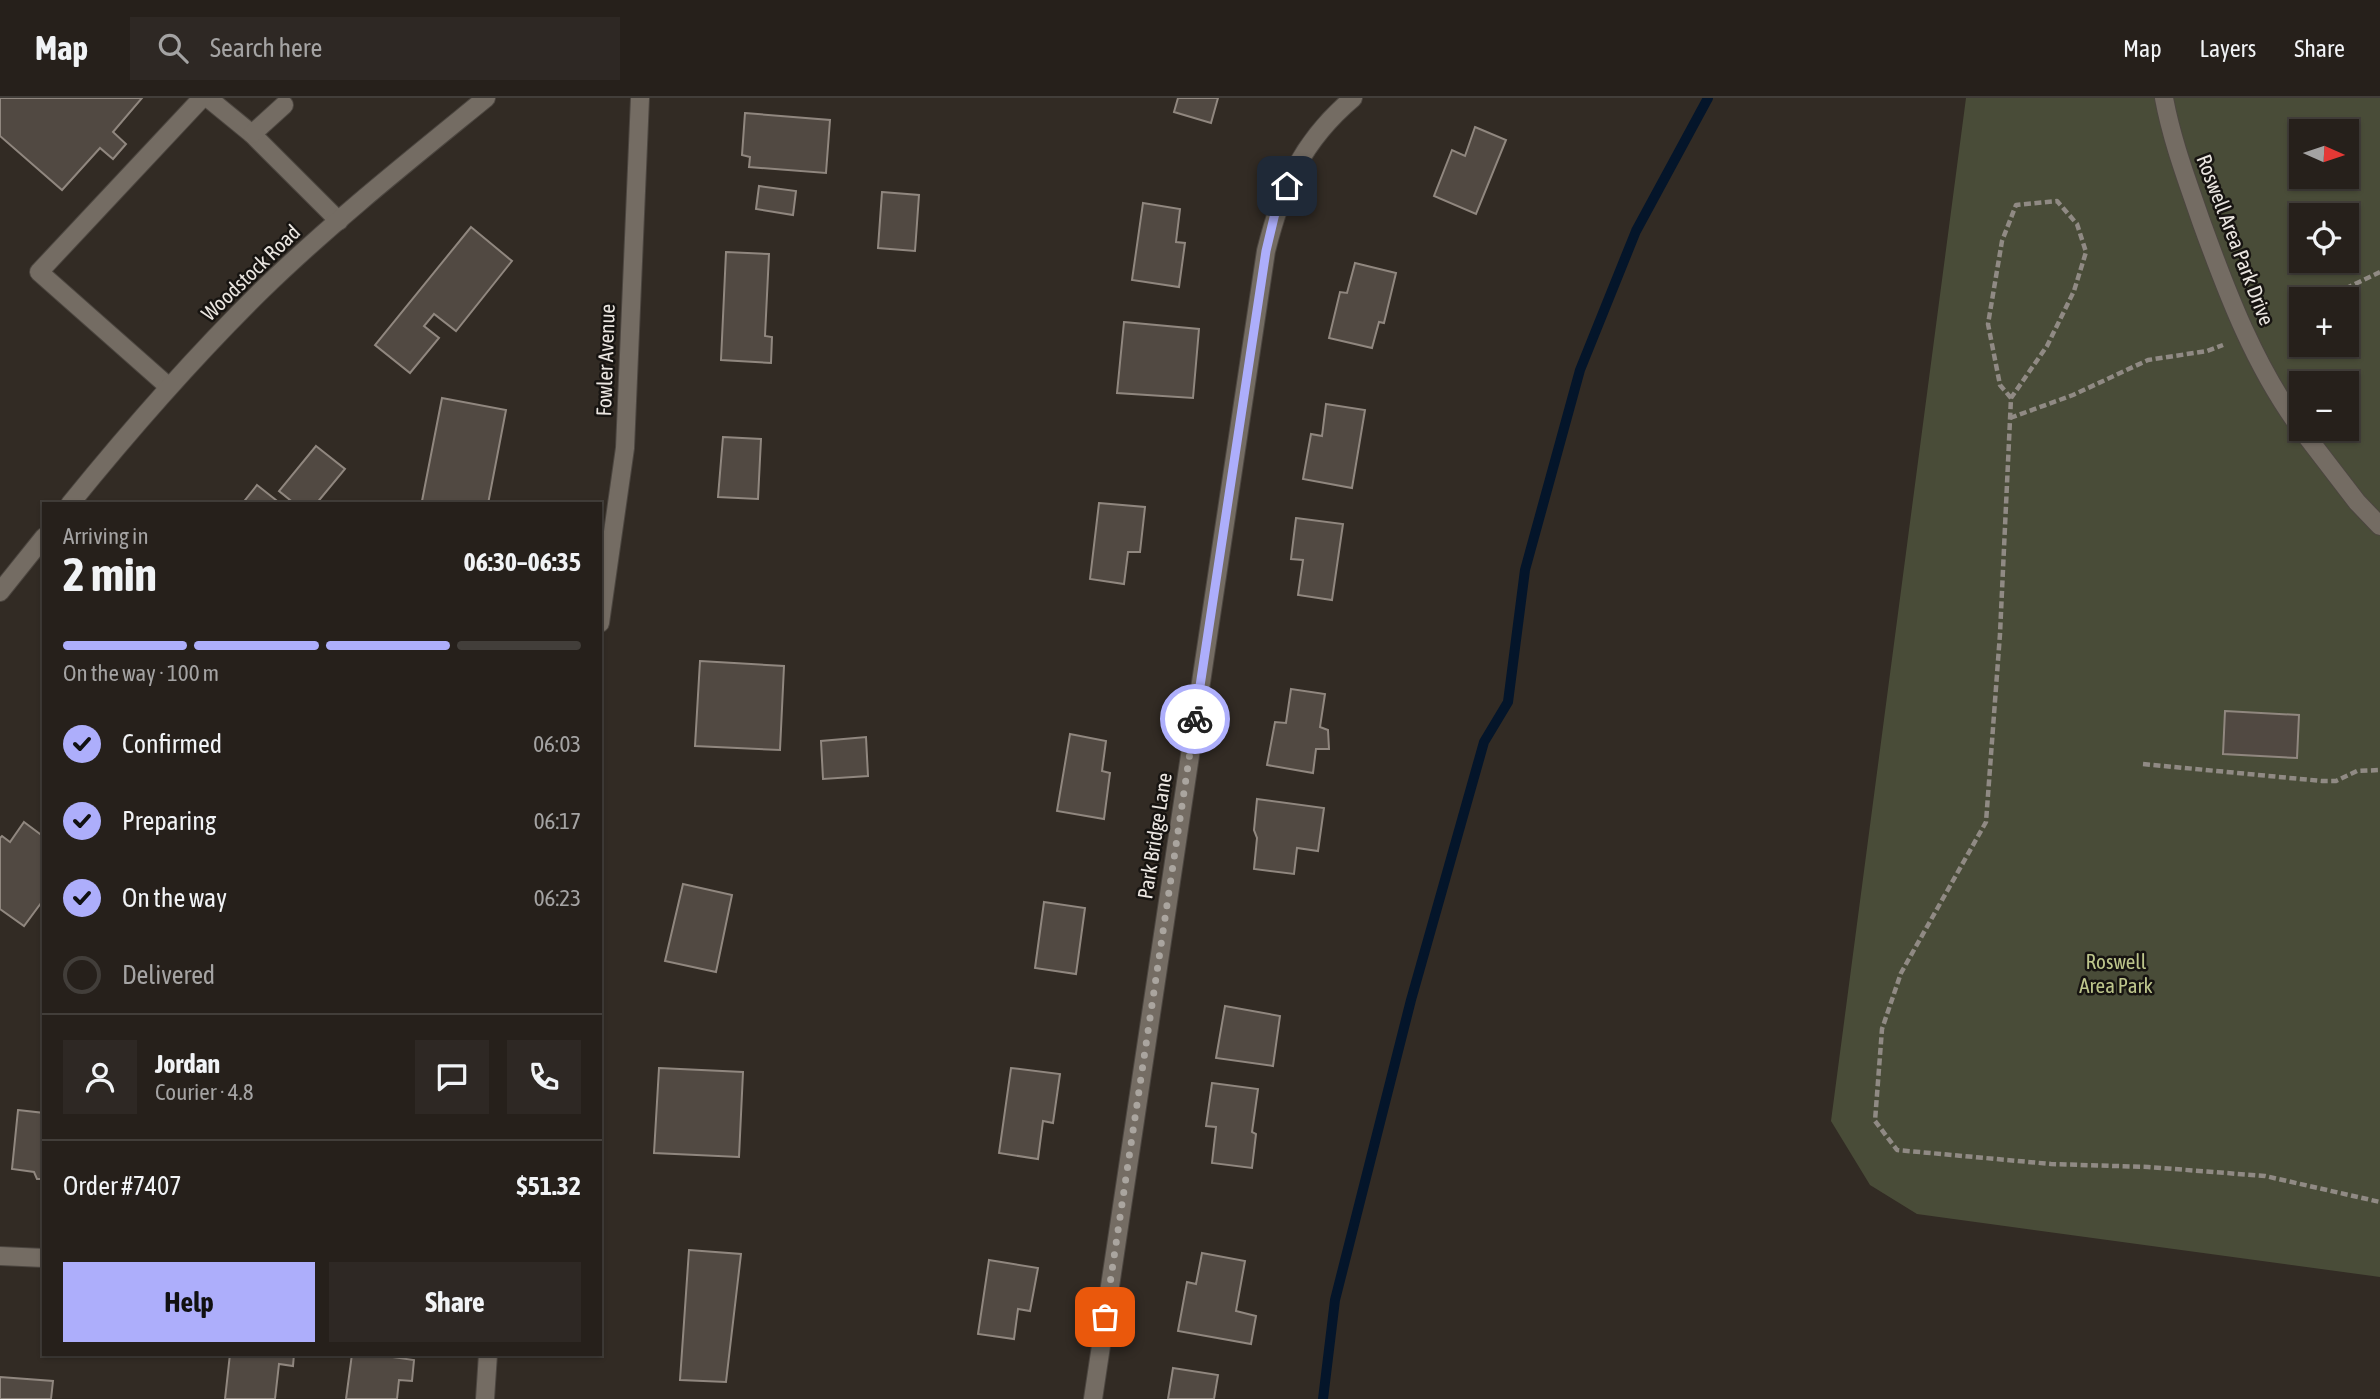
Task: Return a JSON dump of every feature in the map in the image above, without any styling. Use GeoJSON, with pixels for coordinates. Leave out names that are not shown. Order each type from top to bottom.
{"type":"FeatureCollection","features":[{"type":"Feature","properties":{"kind":"street"},"geometry":{"type":"LineString","coordinates":[[169,387],[39,272],[202,98]]}},
{"type":"Feature","properties":{"kind":"street"},"geometry":{"type":"LineString","coordinates":[[208,98],[252,134],[339,221]]}},
{"type":"Feature","properties":{"kind":"street","name":"Woodstock Road"},"geometry":{"type":"LineString","coordinates":[[73,502],[169,387],[262,290],[339,221],[486,98]]}},
{"type":"Feature","properties":{"kind":"street","name":"Fowler Avenue"},"geometry":{"type":"LineString","coordinates":[[602,609],[625,448],[640,98]]}},
{"type":"Feature","properties":{"kind":"street","name":"Park Bridge Lane"},"geometry":{"type":"LineString","coordinates":[[1093,1399],[1266,251],[1276,209],[1297,162],[1330,117],[1353,98]]}},
{"type":"Feature","properties":{"kind":"street","name":"Roswell Area Park Drive"},"geometry":{"type":"LineString","coordinates":[[2164,98],[2175,149],[2225,287],[2277,396],[2289,412]]}},
{"type":"Feature","properties":{"kind":"street"},"geometry":{"type":"LineString","coordinates":[[252,134],[284,105]]}},
{"type":"Feature","properties":{"kind":"street","name":"Roswell Area Park Drive"},"geometry":{"type":"LineString","coordinates":[[2310,441],[2357,502],[2380,526]]}},
{"type":"Feature","properties":{"kind":"street"},"geometry":{"type":"LineString","coordinates":[[0,592],[42,540]]}},
{"type":"Feature","properties":{"kind":"street"},"geometry":{"type":"LineString","coordinates":[[0,1256],[42,1258]]}},
{"type":"Feature","properties":{"kind":"street"},"geometry":{"type":"LineString","coordinates":[[485,1399],[488,1356]]}},
{"type":"Feature","properties":{"kind":"path"},"geometry":{"type":"LineString","coordinates":[[2011,398],[2000,385],[1988,324],[2002,241],[2016,205],[2057,201],[2077,224],[2086,252],[2074,291],[2047,346],[2011,398],[2000,634],[1986,822],[1902,974],[1882,1029],[1875,1121],[1897,1150],[2051,1164],[2148,1167],[2265,1176],[2380,1202]]}},
{"type":"Feature","properties":{"kind":"path"},"geometry":{"type":"LineString","coordinates":[[2349,287],[2380,272]]}},
{"type":"Feature","properties":{"kind":"path"},"geometry":{"type":"LineString","coordinates":[[2010,418],[2073,395],[2148,360],[2207,351],[2248,336]]}},
{"type":"Feature","properties":{"kind":"path"},"geometry":{"type":"LineString","coordinates":[[2143,764],[2322,781],[2336,781],[2357,771],[2380,770]]}},
{"type":"Feature","properties":{"kind":"green space","name":"Roswell Area Park"},"geometry":{"type":"Polygon","coordinates":[[[1966,98],[2380,98],[2380,1277],[1917,1214],[1870,1185],[1831,1121],[1966,98]]]}},
{"type":"Feature","properties":{"kind":"building"},"geometry":{"type":"Polygon","coordinates":[[[0,98],[142,98],[113,132],[126,144],[113,159],[100,148],[62,190],[0,136],[0,98]]]}},
{"type":"Feature","properties":{"kind":"building"},"geometry":{"type":"Polygon","coordinates":[[[1178,98],[1218,98],[1211,123],[1174,112],[1178,98]]]}},
{"type":"Feature","properties":{"kind":"building"},"geometry":{"type":"Polygon","coordinates":[[[745,113],[830,120],[826,173],[749,167],[750,157],[742,155],[745,113]]]}},
{"type":"Feature","properties":{"kind":"building"},"geometry":{"type":"Polygon","coordinates":[[[1475,127],[1506,140],[1476,214],[1434,196],[1452,150],[1465,156],[1475,127]]]}},
{"type":"Feature","properties":{"kind":"building"},"geometry":{"type":"Polygon","coordinates":[[[759,186],[796,191],[793,215],[756,209],[759,186]]]}},
{"type":"Feature","properties":{"kind":"building"},"geometry":{"type":"Polygon","coordinates":[[[882,192],[919,195],[915,251],[878,248],[882,192]]]}},
{"type":"Feature","properties":{"kind":"building"},"geometry":{"type":"Polygon","coordinates":[[[1143,203],[1180,209],[1176,242],[1185,243],[1179,287],[1132,280],[1143,203]]]}},
{"type":"Feature","properties":{"kind":"building"},"geometry":{"type":"Polygon","coordinates":[[[471,227],[512,261],[456,331],[434,314],[424,326],[439,338],[410,373],[375,345],[471,227]]]}},
{"type":"Feature","properties":{"kind":"building"},"geometry":{"type":"Polygon","coordinates":[[[726,252],[769,254],[765,336],[772,337],[771,363],[721,360],[726,252]]]}},
{"type":"Feature","properties":{"kind":"building"},"geometry":{"type":"Polygon","coordinates":[[[1355,263],[1396,273],[1384,323],[1379,322],[1372,348],[1329,338],[1340,292],[1347,293],[1355,263]]]}},
{"type":"Feature","properties":{"kind":"building"},"geometry":{"type":"Polygon","coordinates":[[[1124,322],[1199,329],[1193,398],[1117,393],[1124,322]]]}},
{"type":"Feature","properties":{"kind":"building"},"geometry":{"type":"Polygon","coordinates":[[[442,398],[506,410],[488,502],[422,501],[442,398]]]}},
{"type":"Feature","properties":{"kind":"building"},"geometry":{"type":"Polygon","coordinates":[[[1326,404],[1365,410],[1352,488],[1303,479],[1311,434],[1322,436],[1326,404]]]}},
{"type":"Feature","properties":{"kind":"building"},"geometry":{"type":"Polygon","coordinates":[[[723,437],[761,439],[758,499],[718,497],[723,437]]]}},
{"type":"Feature","properties":{"kind":"building"},"geometry":{"type":"Polygon","coordinates":[[[316,446],[345,469],[318,502],[293,502],[279,491],[316,446]]]}},
{"type":"Feature","properties":{"kind":"building"},"geometry":{"type":"Polygon","coordinates":[[[257,485],[278,502],[244,502],[257,485]]]}},
{"type":"Feature","properties":{"kind":"building"},"geometry":{"type":"Polygon","coordinates":[[[1099,503],[1145,507],[1140,552],[1128,552],[1124,584],[1090,579],[1099,503]]]}},
{"type":"Feature","properties":{"kind":"building"},"geometry":{"type":"Polygon","coordinates":[[[1296,518],[1343,524],[1332,600],[1298,595],[1303,560],[1291,559],[1296,518]]]}},
{"type":"Feature","properties":{"kind":"building"},"geometry":{"type":"Polygon","coordinates":[[[700,661],[784,666],[780,750],[695,746],[700,661]]]}},
{"type":"Feature","properties":{"kind":"building"},"geometry":{"type":"Polygon","coordinates":[[[1291,689],[1325,694],[1320,727],[1328,730],[1329,749],[1316,749],[1313,773],[1267,765],[1275,722],[1286,723],[1291,689]]]}},
{"type":"Feature","properties":{"kind":"building"},"geometry":{"type":"Polygon","coordinates":[[[2225,711],[2299,715],[2297,758],[2223,754],[2225,711]]]}},
{"type":"Feature","properties":{"kind":"building"},"geometry":{"type":"Polygon","coordinates":[[[1070,734],[1106,741],[1102,771],[1110,773],[1104,819],[1057,811],[1070,734]]]}},
{"type":"Feature","properties":{"kind":"building"},"geometry":{"type":"Polygon","coordinates":[[[866,737],[868,776],[823,779],[821,741],[866,737]]]}},
{"type":"Feature","properties":{"kind":"building"},"geometry":{"type":"Polygon","coordinates":[[[1257,799],[1324,808],[1318,851],[1297,848],[1294,874],[1254,869],[1257,799]]]}},
{"type":"Feature","properties":{"kind":"building"},"geometry":{"type":"Polygon","coordinates":[[[24,822],[42,836],[42,902],[24,926],[0,909],[0,838],[2,836],[10,842],[24,822]]]}},
{"type":"Feature","properties":{"kind":"building"},"geometry":{"type":"Polygon","coordinates":[[[683,884],[732,895],[716,972],[665,961],[683,884]]]}},
{"type":"Feature","properties":{"kind":"building"},"geometry":{"type":"Polygon","coordinates":[[[1044,902],[1085,908],[1076,974],[1035,968],[1044,902]]]}},
{"type":"Feature","properties":{"kind":"building"},"geometry":{"type":"Polygon","coordinates":[[[1225,1006],[1280,1016],[1273,1066],[1216,1058],[1225,1006]]]}},
{"type":"Feature","properties":{"kind":"building"},"geometry":{"type":"Polygon","coordinates":[[[659,1068],[743,1072],[739,1157],[654,1153],[659,1068]]]}},
{"type":"Feature","properties":{"kind":"building"},"geometry":{"type":"Polygon","coordinates":[[[1011,1068],[1060,1074],[1053,1123],[1043,1121],[1038,1159],[999,1153],[1011,1068]]]}},
{"type":"Feature","properties":{"kind":"building"},"geometry":{"type":"Polygon","coordinates":[[[1212,1083],[1258,1089],[1252,1132],[1256,1134],[1252,1168],[1212,1163],[1216,1127],[1206,1126],[1212,1083]]]}},
{"type":"Feature","properties":{"kind":"building"},"geometry":{"type":"Polygon","coordinates":[[[18,1110],[42,1113],[42,1179],[37,1179],[34,1172],[12,1169],[18,1110]]]}},
{"type":"Feature","properties":{"kind":"building"},"geometry":{"type":"Polygon","coordinates":[[[689,1250],[741,1254],[726,1382],[680,1380],[689,1250]]]}},
{"type":"Feature","properties":{"kind":"building"},"geometry":{"type":"Polygon","coordinates":[[[1202,1253],[1245,1261],[1236,1311],[1256,1316],[1251,1344],[1178,1331],[1187,1282],[1196,1284],[1202,1253]]]}},
{"type":"Feature","properties":{"kind":"building"},"geometry":{"type":"Polygon","coordinates":[[[989,1260],[1038,1268],[1030,1311],[1018,1309],[1014,1339],[978,1334],[989,1260]]]}},
{"type":"Feature","properties":{"kind":"building"},"geometry":{"type":"Polygon","coordinates":[[[230,1356],[294,1356],[293,1366],[279,1364],[275,1399],[225,1399],[230,1356]]]}},
{"type":"Feature","properties":{"kind":"building"},"geometry":{"type":"Polygon","coordinates":[[[352,1356],[385,1356],[414,1360],[412,1381],[399,1380],[397,1399],[346,1399],[352,1356]]]}},
{"type":"Feature","properties":{"kind":"building"},"geometry":{"type":"Polygon","coordinates":[[[1173,1368],[1218,1375],[1214,1399],[1168,1399],[1173,1368]]]}},
{"type":"Feature","properties":{"kind":"building"},"geometry":{"type":"Polygon","coordinates":[[[0,1377],[53,1381],[51,1399],[0,1399],[0,1377]]]}},
{"type":"Feature","properties":{"kind":"waterway"},"geometry":{"type":"LineString","coordinates":[[1323,1399],[1335,1300],[1411,1000],[1484,742],[1508,702],[1525,570],[1580,370],[1636,231],[1708,98]]}},
{"type":"Feature","properties":{"kind":"way so far"},"geometry":{"type":"LineString","coordinates":[[1105,1317],[1195,719]]}},
{"type":"Feature","properties":{"kind":"route"},"geometry":{"type":"LineString","coordinates":[[1195,719],[1266,251],[1276,209],[1287,186]]}}]}
